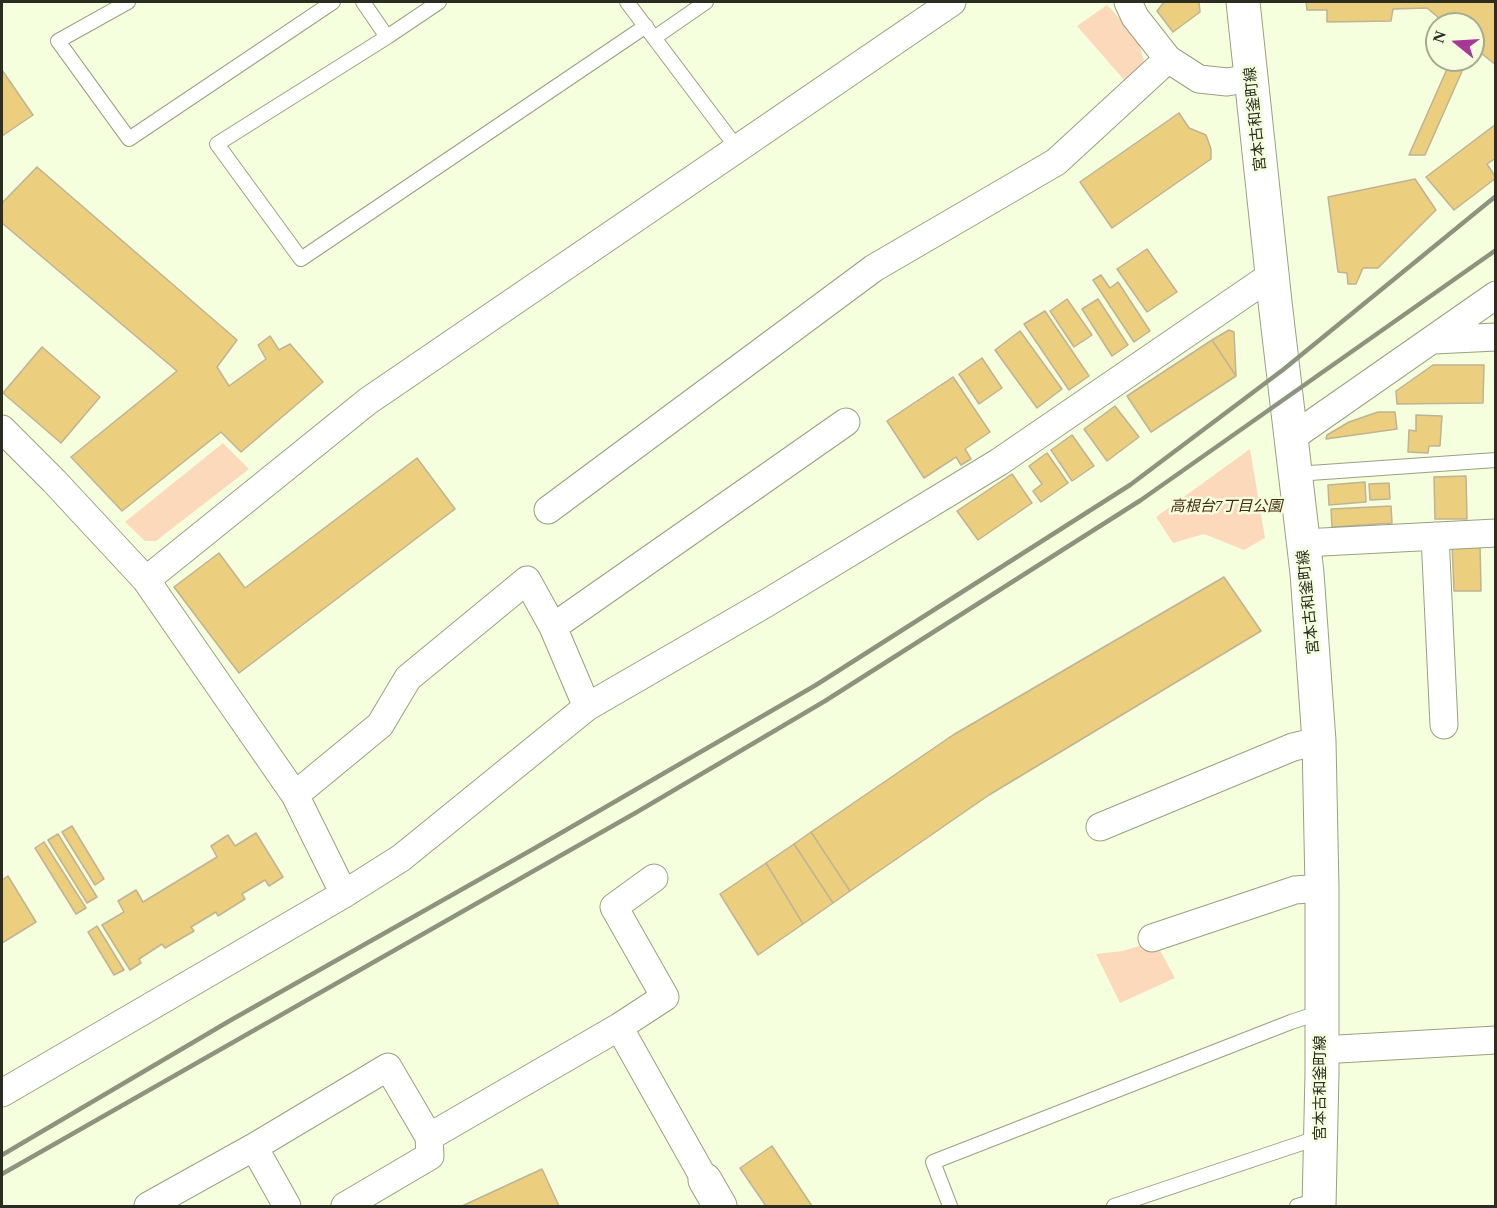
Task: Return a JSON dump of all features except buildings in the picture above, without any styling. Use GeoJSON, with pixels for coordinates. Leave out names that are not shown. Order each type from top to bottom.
{"type":"FeatureCollection","features":[{"type":"Feature","properties":{"kind":"street"},"geometry":{"type":"LineString","coordinates":[[146,580],[368,401],[952,2]]}},
{"type":"Feature","properties":{"kind":"street"},"geometry":{"type":"LineString","coordinates":[[1128,2],[1135,17],[1168,59],[1198,79],[1227,82],[1251,78]]}},
{"type":"Feature","properties":{"kind":"street","name":"宮本古和釜町線"},"geometry":{"type":"LineString","coordinates":[[1243,2],[1309,596],[1319,741],[1322,888],[1321,1136],[1312,1204]]}},
{"type":"Feature","properties":{"kind":"street"},"geometry":{"type":"LineString","coordinates":[[548,510],[874,268],[1056,162],[1168,59]]}},
{"type":"Feature","properties":{"kind":"street"},"geometry":{"type":"LineString","coordinates":[[2,1093],[344,894],[401,858],[587,707],[765,604],[999,462],[1272,275]]}},
{"type":"Feature","properties":{"kind":"street"},"geometry":{"type":"LineString","coordinates":[[1291,438],[1496,295]]}},
{"type":"Feature","properties":{"kind":"street"},"geometry":{"type":"LineString","coordinates":[[1434,340],[1496,337]]}},
{"type":"Feature","properties":{"kind":"street"},"geometry":{"type":"LineString","coordinates":[[553,627],[846,422]]}},
{"type":"Feature","properties":{"kind":"street"},"geometry":{"type":"LineString","coordinates":[[2,429],[146,580],[295,795],[344,894]]}},
{"type":"Feature","properties":{"kind":"street"},"geometry":{"type":"LineString","coordinates":[[1303,543],[1496,533]]}},
{"type":"Feature","properties":{"kind":"street"},"geometry":{"type":"LineString","coordinates":[[1435,536],[1444,724]]}},
{"type":"Feature","properties":{"kind":"street"},"geometry":{"type":"LineString","coordinates":[[295,795],[380,725],[408,678],[527,580],[553,627],[587,707]]}},
{"type":"Feature","properties":{"kind":"street"},"geometry":{"type":"LineString","coordinates":[[1100,827],[1293,747],[1319,741]]}},
{"type":"Feature","properties":{"kind":"street"},"geometry":{"type":"LineString","coordinates":[[429,1137],[619,1027],[665,997],[614,907],[654,878]]}},
{"type":"Feature","properties":{"kind":"street"},"geometry":{"type":"LineString","coordinates":[[1152,938],[1294,890],[1322,888]]}},
{"type":"Feature","properties":{"kind":"street"},"geometry":{"type":"LineString","coordinates":[[619,1027],[713,1193]]}},
{"type":"Feature","properties":{"kind":"street"},"geometry":{"type":"LineString","coordinates":[[1321,1050],[1496,1040]]}},
{"type":"Feature","properties":{"kind":"street"},"geometry":{"type":"LineString","coordinates":[[148,1206],[254,1147],[388,1066],[429,1137],[430,1156],[345,1206]]}},
{"type":"Feature","properties":{"kind":"street"},"geometry":{"type":"LineString","coordinates":[[254,1147],[287,1206]]}},
{"type":"Feature","properties":{"kind":"lane"},"geometry":{"type":"LineString","coordinates":[[128,2],[57,41],[129,139],[333,2]]}},
{"type":"Feature","properties":{"kind":"lane"},"geometry":{"type":"LineString","coordinates":[[363,2],[387,37]]}},
{"type":"Feature","properties":{"kind":"lane"},"geometry":{"type":"LineString","coordinates":[[439,2],[217,144],[301,259],[650,32],[706,2]]}},
{"type":"Feature","properties":{"kind":"lane"},"geometry":{"type":"LineString","coordinates":[[627,2],[737,148]]}},
{"type":"Feature","properties":{"kind":"lane"},"geometry":{"type":"LineString","coordinates":[[1296,474],[1496,460]]}},
{"type":"Feature","properties":{"kind":"lane"},"geometry":{"type":"LineString","coordinates":[[950,1206],[933,1162],[1321,1012]]}},
{"type":"Feature","properties":{"kind":"lane"},"geometry":{"type":"LineString","coordinates":[[1114,1206],[1321,1136]]}},
{"type":"Feature","properties":{"kind":"green space"},"geometry":{"type":"Polygon","coordinates":[[[1107,5],[1137,37],[1144,61],[1125,81],[1077,26],[1107,5]]]}},
{"type":"Feature","properties":{"kind":"green space"},"geometry":{"type":"Polygon","coordinates":[[[223,443],[249,469],[156,541],[145,541],[125,522],[223,443]]]}},
{"type":"Feature","properties":{"kind":"green space","name":"高根台7丁目公園"},"geometry":{"type":"Polygon","coordinates":[[[1250,449],[1265,538],[1244,550],[1204,534],[1173,543],[1156,517],[1250,449]]]}},
{"type":"Feature","properties":{"kind":"green space"},"geometry":{"type":"Polygon","coordinates":[[[1155,941],[1175,978],[1120,1003],[1096,954],[1123,951],[1155,941]]]}},
{"type":"Feature","properties":{"kind":"railway"},"geometry":{"type":"LineString","coordinates":[[2,1155],[231,1020],[535,848],[816,685],[1130,485],[1284,369],[1496,196]]}},
{"type":"Feature","properties":{"kind":"railway"},"geometry":{"type":"LineString","coordinates":[[2,1174],[637,812],[825,701],[1141,500],[1496,250]]}}]}
